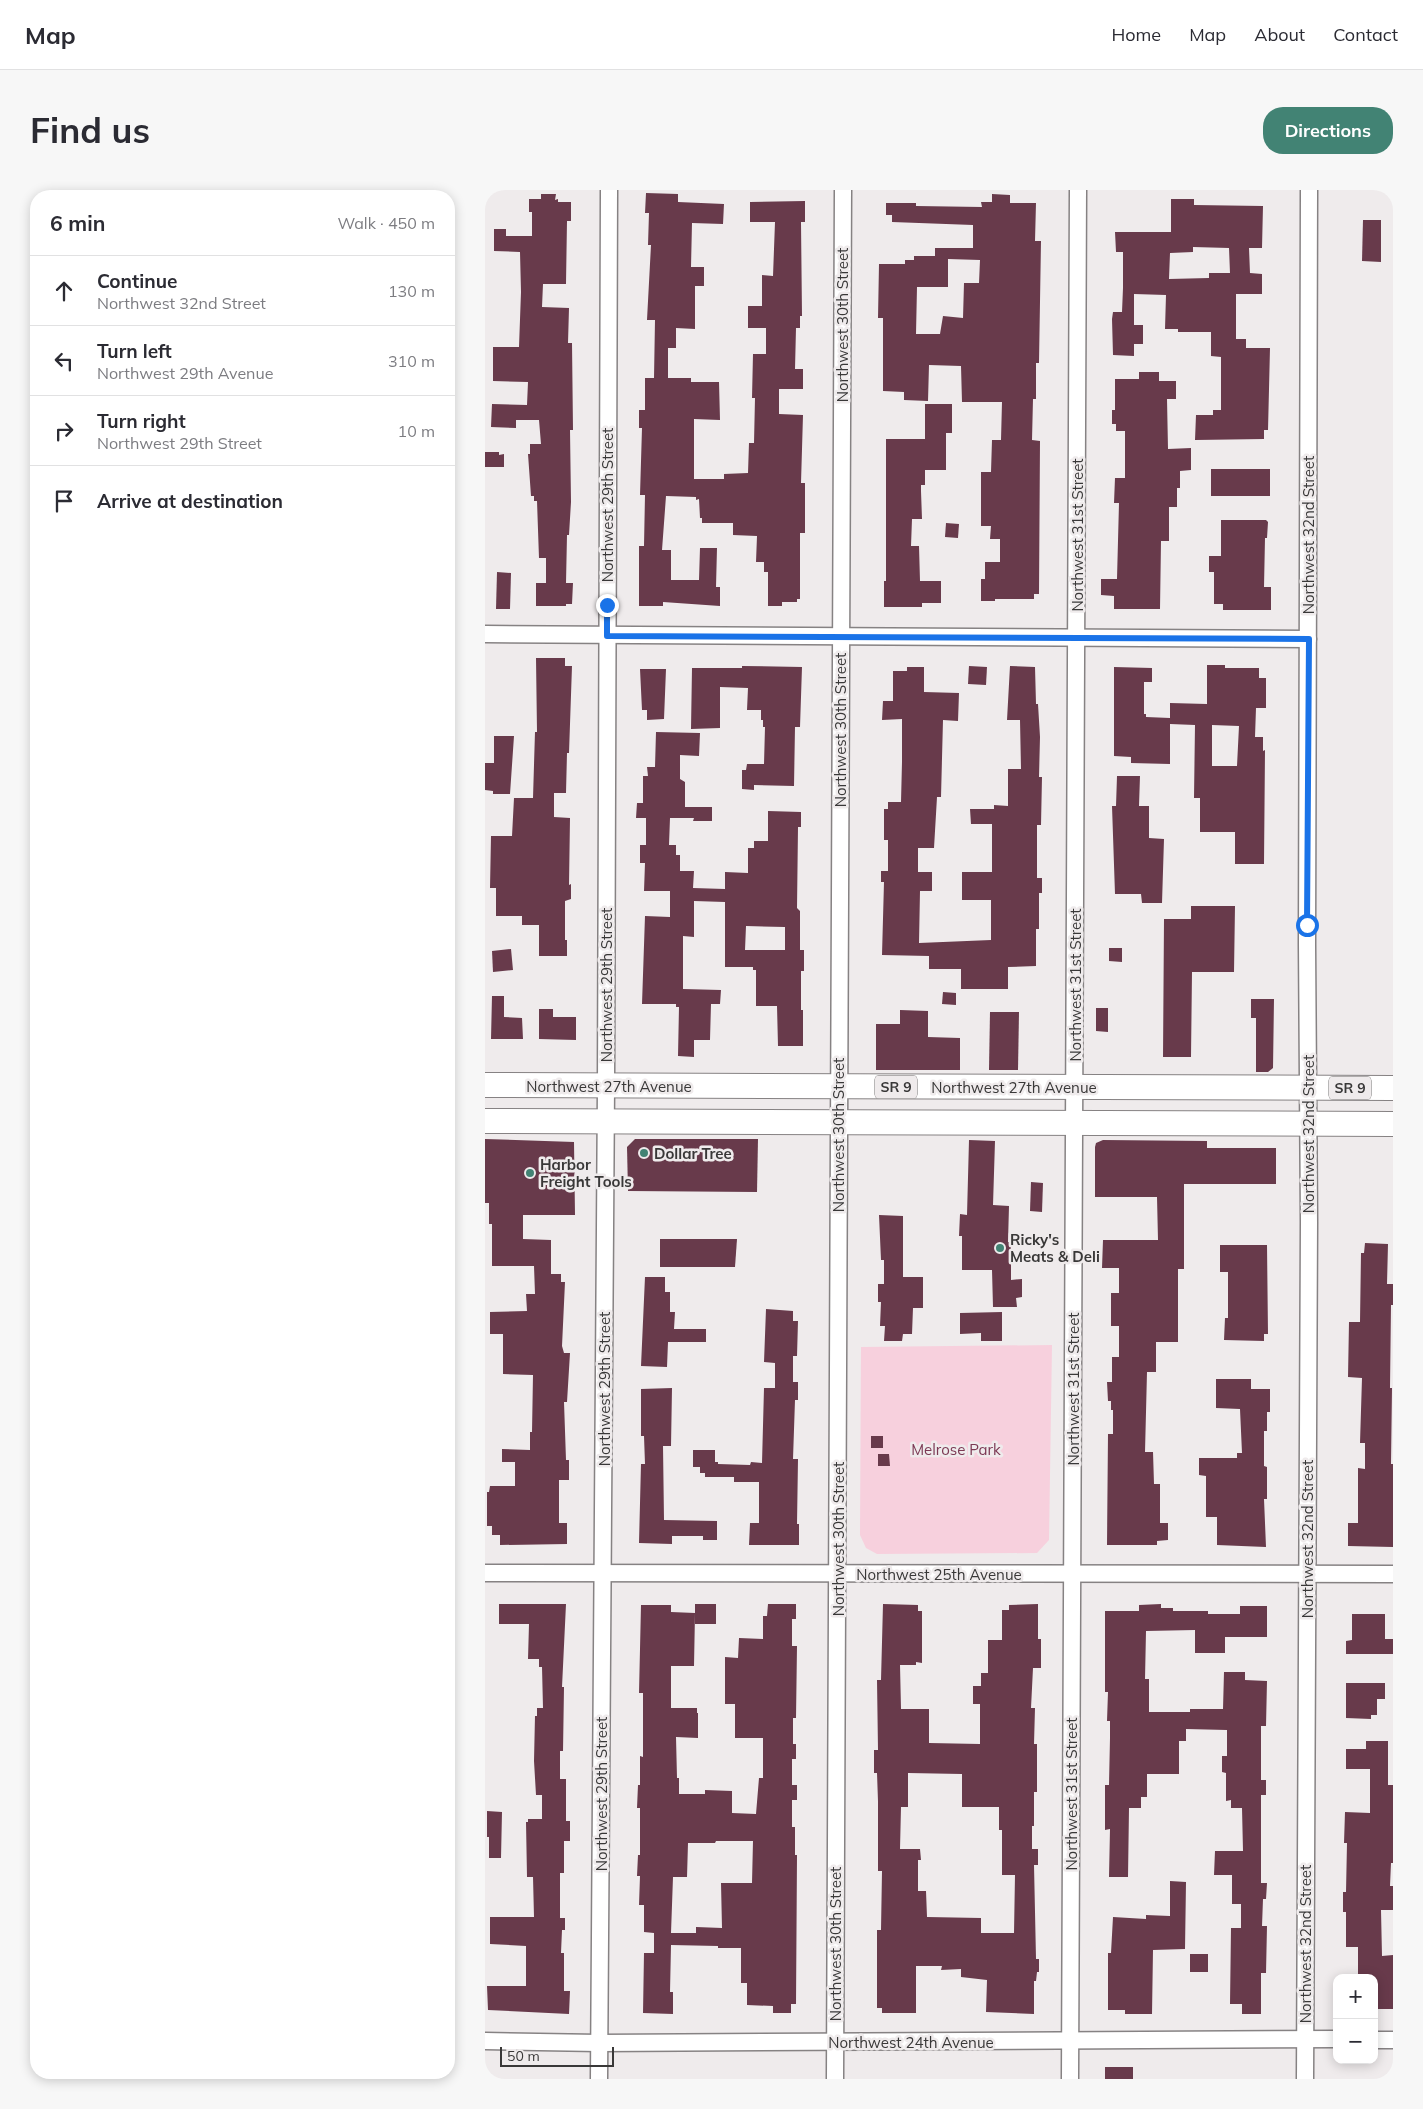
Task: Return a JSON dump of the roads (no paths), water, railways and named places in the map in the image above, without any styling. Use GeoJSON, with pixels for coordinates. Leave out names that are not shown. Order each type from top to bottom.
{"type":"FeatureCollection","features":[{"type":"Feature","properties":{"kind":"highway","name":"Northwest 27th Avenue"},"geometry":{"type":"LineString","coordinates":[[485,1085],[1393,1088]]}},
{"type":"Feature","properties":{"kind":"highway"},"geometry":{"type":"LineString","coordinates":[[485,1120],[1393,1124]]}},
{"type":"Feature","properties":{"kind":"street","name":"Northwest 29th Street"},"geometry":{"type":"LineString","coordinates":[[599,2079],[606,1122],[609,190]]}},
{"type":"Feature","properties":{"kind":"street","name":"Northwest 30th Street"},"geometry":{"type":"LineString","coordinates":[[835,2079],[843,190]]}},
{"type":"Feature","properties":{"kind":"street","name":"Northwest 31st Street"},"geometry":{"type":"LineString","coordinates":[[1070,2079],[1078,190]]}},
{"type":"Feature","properties":{"kind":"street","name":"Northwest 32nd Street"},"geometry":{"type":"LineString","coordinates":[[1305,2079],[1309,190]]}},
{"type":"Feature","properties":{"kind":"street"},"geometry":{"type":"LineString","coordinates":[[485,634],[1309,639]]}},
{"type":"Feature","properties":{"kind":"street","name":"Northwest 25th Avenue"},"geometry":{"type":"LineString","coordinates":[[485,1573],[1393,1574]]}},
{"type":"Feature","properties":{"kind":"street","name":"Northwest 24th Avenue"},"geometry":{"type":"LineString","coordinates":[[485,2042],[1070,2042],[1333,2039]]}},
{"type":"Feature","properties":{"kind":"street"},"geometry":{"type":"LineString","coordinates":[[1378,2040],[1393,2040]]}},
{"type":"Feature","properties":{"kind":"place","name":"Dollar Tree"},"geometry":{"type":"Point","coordinates":[644,1153]}},
{"type":"Feature","properties":{"kind":"place","name":"Harbor Freight Tools"},"geometry":{"type":"Point","coordinates":[530,1173]}},
{"type":"Feature","properties":{"kind":"place","name":"Ricky's Meats & Deli"},"geometry":{"type":"Point","coordinates":[1000,1248]}},
{"type":"Feature","properties":{"kind":"park label","name":"Melrose Park"},"geometry":{"type":"Point","coordinates":[956,1449]}}]}
